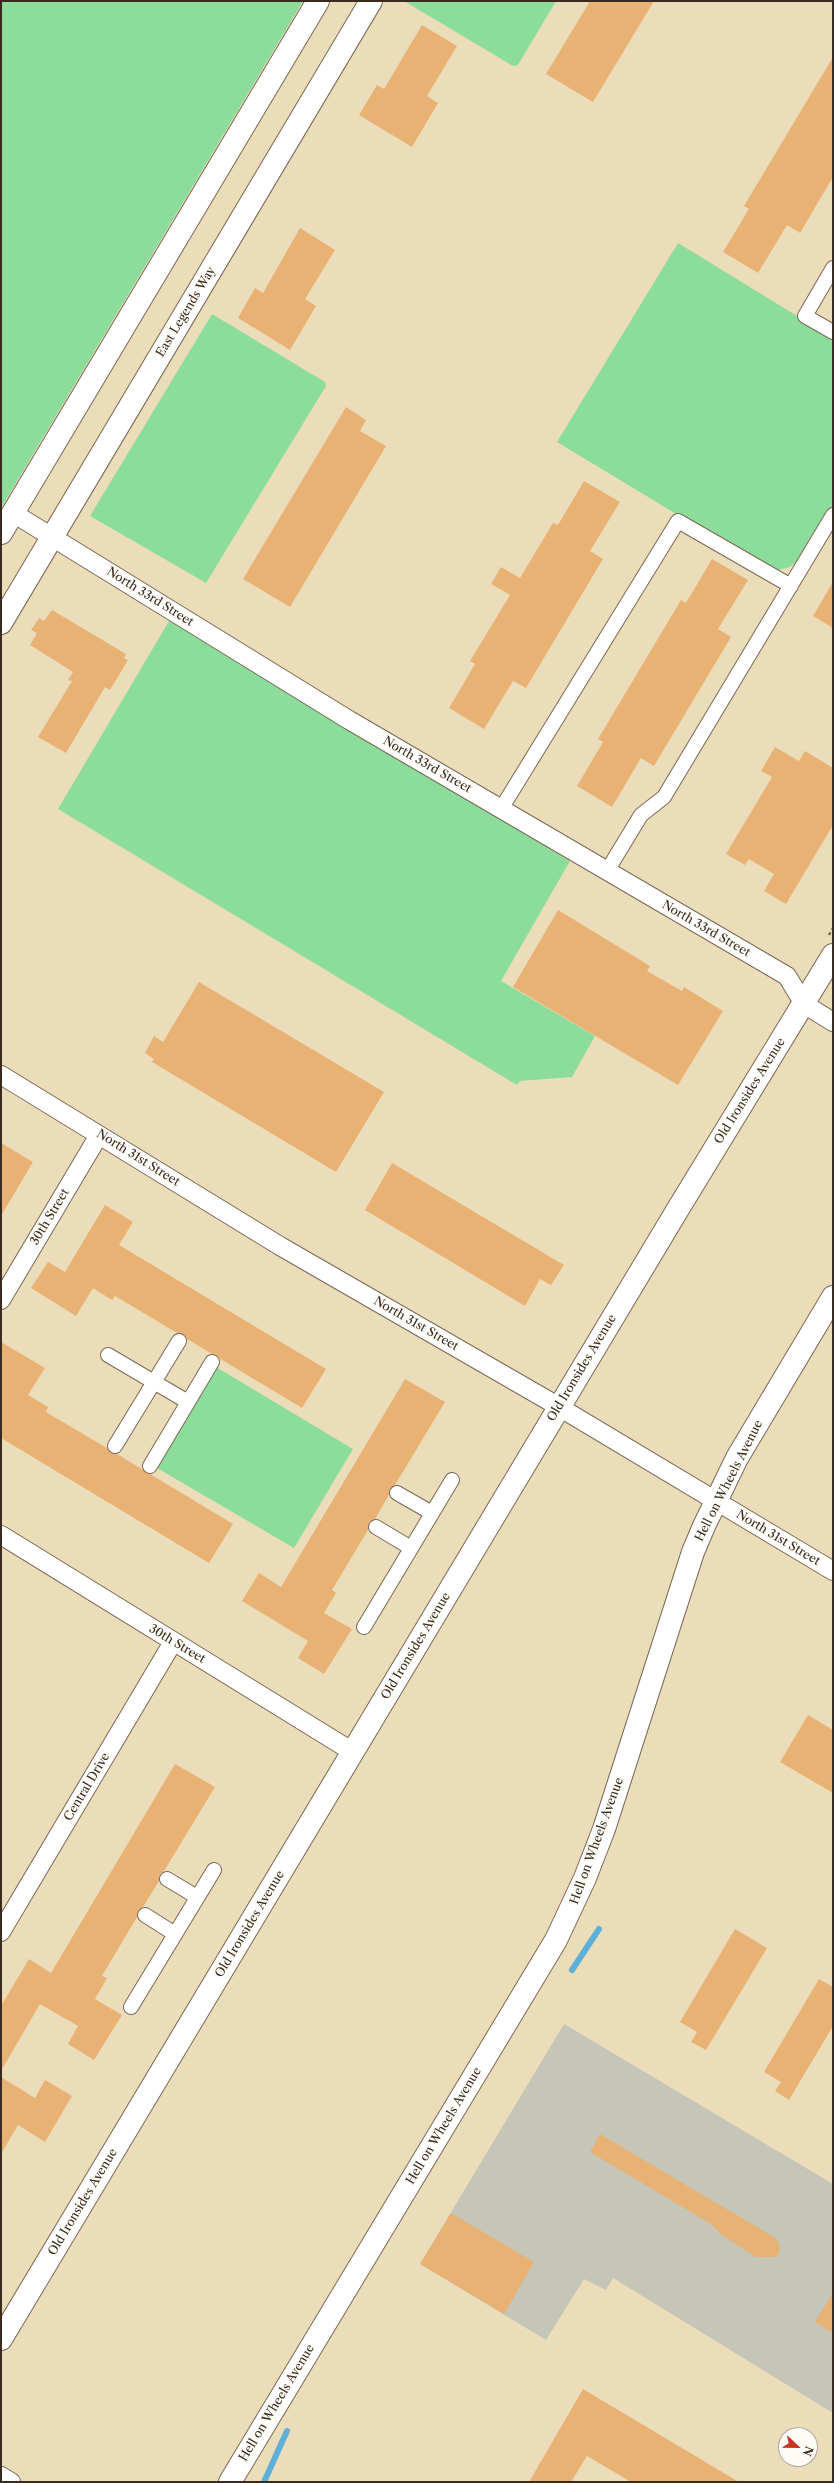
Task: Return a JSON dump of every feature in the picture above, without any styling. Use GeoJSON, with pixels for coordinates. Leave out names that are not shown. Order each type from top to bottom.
{"type":"FeatureCollection","features":[{"type":"Feature","properties":{"kind":"street"},"geometry":{"type":"LineString","coordinates":[[1,534],[318,1]]}},
{"type":"Feature","properties":{"kind":"street","name":"East Legends Way"},"geometry":{"type":"LineString","coordinates":[[1,623],[371,1]]}},
{"type":"Feature","properties":{"kind":"street"},"geometry":{"type":"LineString","coordinates":[[833,268],[805,316],[833,332]]}},
{"type":"Feature","properties":{"kind":"street","name":"North 33rd Street"},"geometry":{"type":"LineString","coordinates":[[13,513],[349,720],[787,976],[804,1004],[833,1022]]}},
{"type":"Feature","properties":{"kind":"street"},"geometry":{"type":"LineString","coordinates":[[607,871],[641,815],[664,797],[833,515]]}},
{"type":"Feature","properties":{"kind":"street"},"geometry":{"type":"LineString","coordinates":[[502,809],[678,521],[791,586]]}},
{"type":"Feature","properties":{"kind":"street","name":"Old Ironsides Avenue"},"geometry":{"type":"LineString","coordinates":[[1,2339],[559,1407],[833,954]]}},
{"type":"Feature","properties":{"kind":"street","name":"North 31st Street"},"geometry":{"type":"LineString","coordinates":[[1,1075],[280,1246],[559,1407],[833,1571]]}},
{"type":"Feature","properties":{"kind":"street","name":"30th Street"},"geometry":{"type":"LineString","coordinates":[[1,1300],[100,1135]]}},
{"type":"Feature","properties":{"kind":"street","name":"Hell on Wheels Avenue"},"geometry":{"type":"LineString","coordinates":[[230,2482],[540,1966],[572,1909],[604,1829],[693,1552],[716,1501],[741,1452],[833,1297]]}},
{"type":"Feature","properties":{"kind":"street"},"geometry":{"type":"LineString","coordinates":[[116,1446],[179,1341]]}},
{"type":"Feature","properties":{"kind":"street"},"geometry":{"type":"LineString","coordinates":[[108,1355],[188,1402]]}},
{"type":"Feature","properties":{"kind":"street"},"geometry":{"type":"LineString","coordinates":[[150,1466],[212,1362]]}},
{"type":"Feature","properties":{"kind":"street"},"geometry":{"type":"LineString","coordinates":[[364,1627],[452,1480]]}},
{"type":"Feature","properties":{"kind":"street"},"geometry":{"type":"LineString","coordinates":[[397,1493],[432,1513]]}},
{"type":"Feature","properties":{"kind":"street"},"geometry":{"type":"LineString","coordinates":[[376,1527],[411,1548]]}},
{"type":"Feature","properties":{"kind":"street","name":"30th Street"},"geometry":{"type":"LineString","coordinates":[[1,1535],[353,1752]]}},
{"type":"Feature","properties":{"kind":"street","name":"Central Drive"},"geometry":{"type":"LineString","coordinates":[[1,1932],[173,1642]]}},
{"type":"Feature","properties":{"kind":"street"},"geometry":{"type":"LineString","coordinates":[[131,2007],[214,1870]]}},
{"type":"Feature","properties":{"kind":"street"},"geometry":{"type":"LineString","coordinates":[[167,1878],[197,1897]]}},
{"type":"Feature","properties":{"kind":"street"},"geometry":{"type":"LineString","coordinates":[[145,1915],[175,1934]]}},
{"type":"Feature","properties":{"kind":"street"},"geometry":{"type":"LineString","coordinates":[[1,2476],[11,2482]]}},
{"type":"Feature","properties":{"kind":"shaded area"},"geometry":{"type":"Polygon","coordinates":[[[564,2024],[833,2184],[833,2413],[613,2278],[606,2290],[584,2279],[546,2340],[420,2264],[564,2024]]]}},
{"type":"Feature","properties":{"kind":"green space"},"geometry":{"type":"Polygon","coordinates":[[[1,1],[303,1],[1,508],[1,1]]]}},
{"type":"Feature","properties":{"kind":"green space"},"geometry":{"type":"Polygon","coordinates":[[[404,1],[556,1],[518,65],[513,66],[404,1]]]}},
{"type":"Feature","properties":{"kind":"green space"},"geometry":{"type":"Polygon","coordinates":[[[678,243],[833,338],[833,506],[801,558],[790,567],[778,570],[759,564],[557,442],[678,243]]]}},
{"type":"Feature","properties":{"kind":"green space"},"geometry":{"type":"Polygon","coordinates":[[[212,314],[325,382],[326,386],[206,583],[90,516],[212,314]]]}},
{"type":"Feature","properties":{"kind":"green space"},"geometry":{"type":"Polygon","coordinates":[[[169,621],[570,861],[501,981],[595,1036],[572,1077],[520,1081],[517,1085],[58,809],[169,621]]]}},
{"type":"Feature","properties":{"kind":"green space"},"geometry":{"type":"Polygon","coordinates":[[[216,1367],[353,1449],[294,1548],[157,1468],[216,1367]]]}},
{"type":"Feature","properties":{"kind":"building"},"geometry":{"type":"Polygon","coordinates":[[[590,1],[654,1],[593,102],[546,74],[590,1]]]}},
{"type":"Feature","properties":{"kind":"building"},"geometry":{"type":"Polygon","coordinates":[[[422,25],[457,46],[427,96],[438,103],[412,147],[359,115],[377,85],[384,89],[422,25]]]}},
{"type":"Feature","properties":{"kind":"building"},"geometry":{"type":"Polygon","coordinates":[[[833,57],[833,177],[800,233],[787,225],[758,273],[723,252],[749,209],[744,206],[833,57]]]}},
{"type":"Feature","properties":{"kind":"building"},"geometry":{"type":"Polygon","coordinates":[[[300,228],[335,250],[305,299],[316,306],[290,350],[238,318],[255,288],[263,293],[300,228]]]}},
{"type":"Feature","properties":{"kind":"building"},"geometry":{"type":"Polygon","coordinates":[[[346,407],[366,420],[360,431],[386,446],[290,607],[243,579],[346,407]]]}},
{"type":"Feature","properties":{"kind":"building"},"geometry":{"type":"Polygon","coordinates":[[[584,481],[620,502],[590,551],[603,559],[526,688],[513,681],[484,729],[449,708],[475,664],[470,661],[510,595],[491,584],[501,567],[520,578],[553,523],[558,525],[584,481]]]}},
{"type":"Feature","properties":{"kind":"building"},"geometry":{"type":"Polygon","coordinates":[[[712,559],[748,580],[718,629],[731,637],[654,766],[641,758],[612,807],[577,786],[603,742],[598,739],[681,600],[686,603],[712,559]]]}},
{"type":"Feature","properties":{"kind":"building"},"geometry":{"type":"Polygon","coordinates":[[[833,582],[833,628],[813,616],[833,582]]]}},
{"type":"Feature","properties":{"kind":"building"},"geometry":{"type":"Polygon","coordinates":[[[52,610],[126,654],[124,658],[128,660],[110,690],[105,687],[66,753],[38,737],[72,681],[68,680],[73,672],[30,645],[37,633],[31,630],[39,618],[44,621],[52,610]]]}},
{"type":"Feature","properties":{"kind":"building"},"geometry":{"type":"Polygon","coordinates":[[[775,747],[799,761],[805,751],[833,768],[833,825],[786,904],[764,891],[774,874],[749,859],[745,865],[726,854],[772,777],[761,771],[775,747]]]}},
{"type":"Feature","properties":{"kind":"building"},"geometry":{"type":"Polygon","coordinates":[[[558,910],[650,966],[647,971],[682,991],[684,987],[723,1011],[678,1085],[513,987],[558,910]]]}},
{"type":"Feature","properties":{"kind":"building"},"geometry":{"type":"Polygon","coordinates":[[[199,982],[384,1092],[336,1172],[152,1062],[154,1059],[145,1053],[154,1036],[163,1042],[199,982]]]}},
{"type":"Feature","properties":{"kind":"building"},"geometry":{"type":"Polygon","coordinates":[[[1,1143],[33,1162],[1,1216],[1,1143]]]}},
{"type":"Feature","properties":{"kind":"building"},"geometry":{"type":"Polygon","coordinates":[[[392,1163],[564,1265],[551,1285],[540,1279],[525,1306],[365,1210],[392,1163]]]}},
{"type":"Feature","properties":{"kind":"building"},"geometry":{"type":"Polygon","coordinates":[[[105,1205],[133,1222],[119,1245],[326,1369],[302,1408],[187,1339],[183,1334],[177,1333],[115,1296],[112,1300],[93,1288],[76,1316],[31,1288],[48,1262],[65,1272],[105,1205]]]}},
{"type":"Feature","properties":{"kind":"building"},"geometry":{"type":"Polygon","coordinates":[[[1,1342],[45,1368],[28,1395],[48,1407],[46,1412],[107,1448],[111,1453],[117,1454],[233,1524],[209,1563],[1,1438],[1,1342]]]}},
{"type":"Feature","properties":{"kind":"building"},"geometry":{"type":"Polygon","coordinates":[[[405,1379],[445,1402],[395,1485],[390,1488],[389,1495],[375,1519],[369,1522],[368,1530],[332,1590],[336,1593],[324,1613],[352,1629],[324,1674],[298,1658],[308,1641],[242,1601],[259,1573],[281,1587],[405,1379]]]}},
{"type":"Feature","properties":{"kind":"building"},"geometry":{"type":"Polygon","coordinates":[[[808,1715],[833,1730],[833,1793],[780,1762],[808,1715]]]}},
{"type":"Feature","properties":{"kind":"building"},"geometry":{"type":"Polygon","coordinates":[[[175,1764],[215,1787],[164,1871],[160,1874],[159,1881],[143,1907],[138,1911],[137,1917],[102,1976],[107,1978],[95,1999],[122,2015],[94,2060],[68,2044],[78,2026],[40,2004],[1,2071],[1,2006],[29,1959],[51,1973],[175,1764]]]}},
{"type":"Feature","properties":{"kind":"building"},"geometry":{"type":"Polygon","coordinates":[[[735,1929],[767,1948],[706,2050],[691,2042],[697,2032],[680,2022],[735,1929]]]}},
{"type":"Feature","properties":{"kind":"building"},"geometry":{"type":"Polygon","coordinates":[[[819,1979],[833,1987],[833,2026],[789,2100],[775,2091],[781,2082],[764,2072],[819,1979]]]}},
{"type":"Feature","properties":{"kind":"building"},"geometry":{"type":"Polygon","coordinates":[[[1,2077],[35,2098],[45,2080],[72,2096],[45,2142],[18,2125],[1,2154],[1,2077]]]}},
{"type":"Feature","properties":{"kind":"building"},"geometry":{"type":"Polygon","coordinates":[[[600,2134],[777,2239],[780,2250],[776,2257],[756,2257],[722,2235],[711,2224],[590,2152],[600,2134]]]}},
{"type":"Feature","properties":{"kind":"building"},"geometry":{"type":"Polygon","coordinates":[[[451,2213],[534,2262],[504,2314],[420,2264],[451,2213]]]}},
{"type":"Feature","properties":{"kind":"building"},"geometry":{"type":"Polygon","coordinates":[[[833,2293],[833,2333],[815,2322],[833,2293]]]}},
{"type":"Feature","properties":{"kind":"building"},"geometry":{"type":"Polygon","coordinates":[[[583,2389],[739,2482],[631,2482],[587,2456],[571,2482],[529,2482],[583,2389]]]}},
{"type":"Feature","properties":{"kind":"waterway"},"geometry":{"type":"LineString","coordinates":[[572,1970],[599,1929]]}},
{"type":"Feature","properties":{"kind":"waterway"},"geometry":{"type":"LineString","coordinates":[[264,2482],[287,2431]]}}]}
